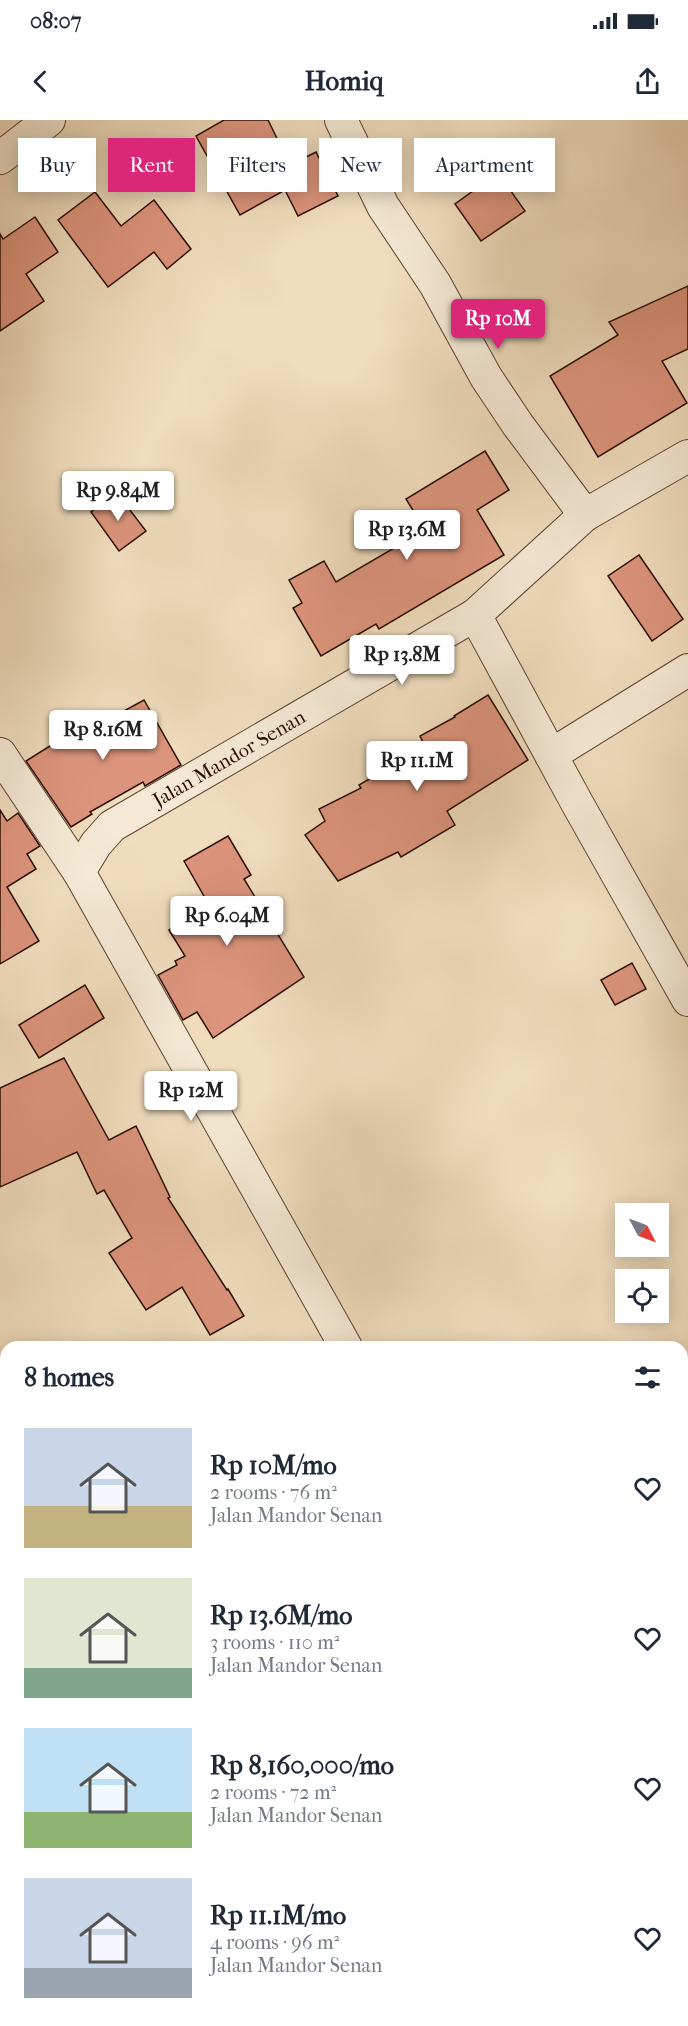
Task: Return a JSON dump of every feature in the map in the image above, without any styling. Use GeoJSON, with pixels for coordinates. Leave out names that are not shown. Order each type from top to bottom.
{"type":"FeatureCollection","features":[{"type":"Feature","properties":{"kind":"street"},"geometry":{"type":"LineString","coordinates":[[0,158],[49,120]]}},
{"type":"Feature","properties":{"kind":"street"},"geometry":{"type":"LineString","coordinates":[[341,120],[383,206],[435,284],[486,377],[585,515]]}},
{"type":"Feature","properties":{"kind":"street","name":"Jalan Mandor Senan"},"geometry":{"type":"LineString","coordinates":[[79,873],[96,844],[112,826],[475,615],[585,515],[688,456]]}},
{"type":"Feature","properties":{"kind":"street"},"geometry":{"type":"LineString","coordinates":[[475,615],[688,1000]]}},
{"type":"Feature","properties":{"kind":"street"},"geometry":{"type":"LineString","coordinates":[[551,754],[688,670]]}},
{"type":"Feature","properties":{"kind":"street"},"geometry":{"type":"LineString","coordinates":[[0,754],[79,873],[343,1341]]}},
{"type":"Feature","properties":{"kind":"building"},"geometry":{"type":"Polygon","coordinates":[[[224,120],[268,120],[277,138],[207,138],[207,156],[196,136],[224,120]]]}},
{"type":"Feature","properties":{"kind":"building"},"geometry":{"type":"Polygon","coordinates":[[[316,152],[319,158],[319,192],[336,192],[338,196],[298,216],[286,192],[307,192],[307,156],[316,152]]]}},
{"type":"Feature","properties":{"kind":"building"},"geometry":{"type":"Polygon","coordinates":[[[95,192],[121,226],[154,200],[191,249],[167,269],[154,252],[108,287],[58,220],[95,192]]]}},
{"type":"Feature","properties":{"kind":"building"},"geometry":{"type":"Polygon","coordinates":[[[227,192],[281,192],[240,215],[227,192]]]}},
{"type":"Feature","properties":{"kind":"building"},"geometry":{"type":"Polygon","coordinates":[[[472,192],[512,192],[525,211],[481,241],[455,204],[472,192]]]}},
{"type":"Feature","properties":{"kind":"building"},"geometry":{"type":"Polygon","coordinates":[[[35,217],[58,252],[26,274],[44,301],[0,331],[0,234],[3,239],[35,217]]]}},
{"type":"Feature","properties":{"kind":"building"},"geometry":{"type":"Polygon","coordinates":[[[688,286],[688,349],[662,361],[687,403],[598,457],[550,376],[618,335],[609,322],[688,286]]]}},
{"type":"Feature","properties":{"kind":"building"},"geometry":{"type":"Polygon","coordinates":[[[485,451],[509,490],[477,510],[504,555],[379,629],[376,624],[321,656],[293,608],[302,603],[289,580],[324,561],[336,582],[425,530],[406,499],[485,451]]]}},
{"type":"Feature","properties":{"kind":"building"},"geometry":{"type":"Polygon","coordinates":[[[116,492],[146,531],[119,551],[91,512],[116,492]]]}},
{"type":"Feature","properties":{"kind":"building"},"geometry":{"type":"Polygon","coordinates":[[[639,555],[683,619],[652,641],[608,576],[639,555]]]}},
{"type":"Feature","properties":{"kind":"building"},"geometry":{"type":"Polygon","coordinates":[[[488,695],[528,760],[447,811],[455,825],[401,857],[398,852],[338,881],[305,835],[325,821],[319,809],[361,788],[359,785],[425,746],[420,736],[455,717],[488,695]]]}},
{"type":"Feature","properties":{"kind":"building"},"geometry":{"type":"Polygon","coordinates":[[[144,700],[181,765],[145,786],[143,782],[90,812],[92,814],[71,827],[26,761],[58,741],[54,734],[99,711],[104,722],[144,700]]]}},
{"type":"Feature","properties":{"kind":"building"},"geometry":{"type":"Polygon","coordinates":[[[0,810],[7,821],[18,813],[40,846],[27,854],[36,869],[7,887],[39,941],[0,964],[0,810]]]}},
{"type":"Feature","properties":{"kind":"building"},"geometry":{"type":"Polygon","coordinates":[[[228,836],[251,875],[244,879],[304,977],[213,1038],[197,1012],[183,1020],[158,975],[177,965],[175,961],[185,956],[169,930],[209,905],[184,861],[228,836]]]}},
{"type":"Feature","properties":{"kind":"building"},"geometry":{"type":"Polygon","coordinates":[[[632,963],[646,989],[615,1005],[601,980],[632,963]]]}},
{"type":"Feature","properties":{"kind":"building"},"geometry":{"type":"Polygon","coordinates":[[[85,985],[104,1018],[39,1058],[19,1025],[85,985]]]}},
{"type":"Feature","properties":{"kind":"building"},"geometry":{"type":"Polygon","coordinates":[[[64,1058],[109,1140],[136,1126],[170,1197],[168,1198],[244,1316],[210,1335],[182,1287],[146,1310],[109,1253],[132,1238],[104,1190],[97,1194],[77,1152],[0,1187],[0,1088],[64,1058]]]}}]}
